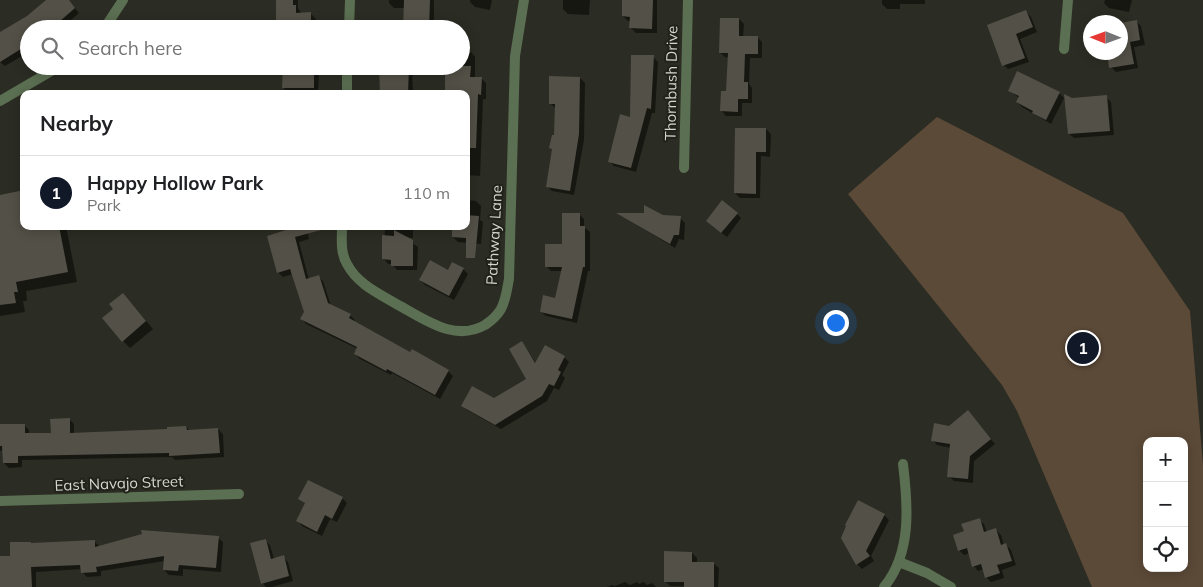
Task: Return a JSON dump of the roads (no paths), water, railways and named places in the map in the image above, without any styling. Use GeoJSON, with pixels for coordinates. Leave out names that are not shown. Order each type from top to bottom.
{"type":"FeatureCollection","features":[{"type":"Feature","properties":{"kind":"street"},"geometry":{"type":"LineString","coordinates":[[110,20],[123,0]]}},
{"type":"Feature","properties":{"kind":"street"},"geometry":{"type":"LineString","coordinates":[[349,20],[350,0]]}},
{"type":"Feature","properties":{"kind":"street","name":"Pathway Lane"},"geometry":{"type":"LineString","coordinates":[[342,230],[342,248],[346,263],[354,275],[365,285],[433,324],[449,331],[465,332],[480,328],[492,320],[500,310],[510,279],[515,56],[524,0]]}},
{"type":"Feature","properties":{"kind":"street","name":"Thornbush Drive"},"geometry":{"type":"LineString","coordinates":[[684,168],[688,0]]}},
{"type":"Feature","properties":{"kind":"street"},"geometry":{"type":"LineString","coordinates":[[1064,49],[1068,0]]}},
{"type":"Feature","properties":{"kind":"street"},"geometry":{"type":"LineString","coordinates":[[0,101],[45,75]]}},
{"type":"Feature","properties":{"kind":"street"},"geometry":{"type":"LineString","coordinates":[[347,90],[348,75]]}},
{"type":"Feature","properties":{"kind":"street"},"geometry":{"type":"LineString","coordinates":[[884,587],[890,580],[899,562],[907,515],[903,464]]}},
{"type":"Feature","properties":{"kind":"street","name":"East Navajo Street"},"geometry":{"type":"LineString","coordinates":[[0,501],[239,494]]}},
{"type":"Feature","properties":{"kind":"street"},"geometry":{"type":"LineString","coordinates":[[899,562],[927,573],[951,587]]}},
{"type":"Feature","properties":{"kind":"place","name":"Happy Hollow Park"},"geometry":{"type":"Point","coordinates":[1083,348]}}]}
